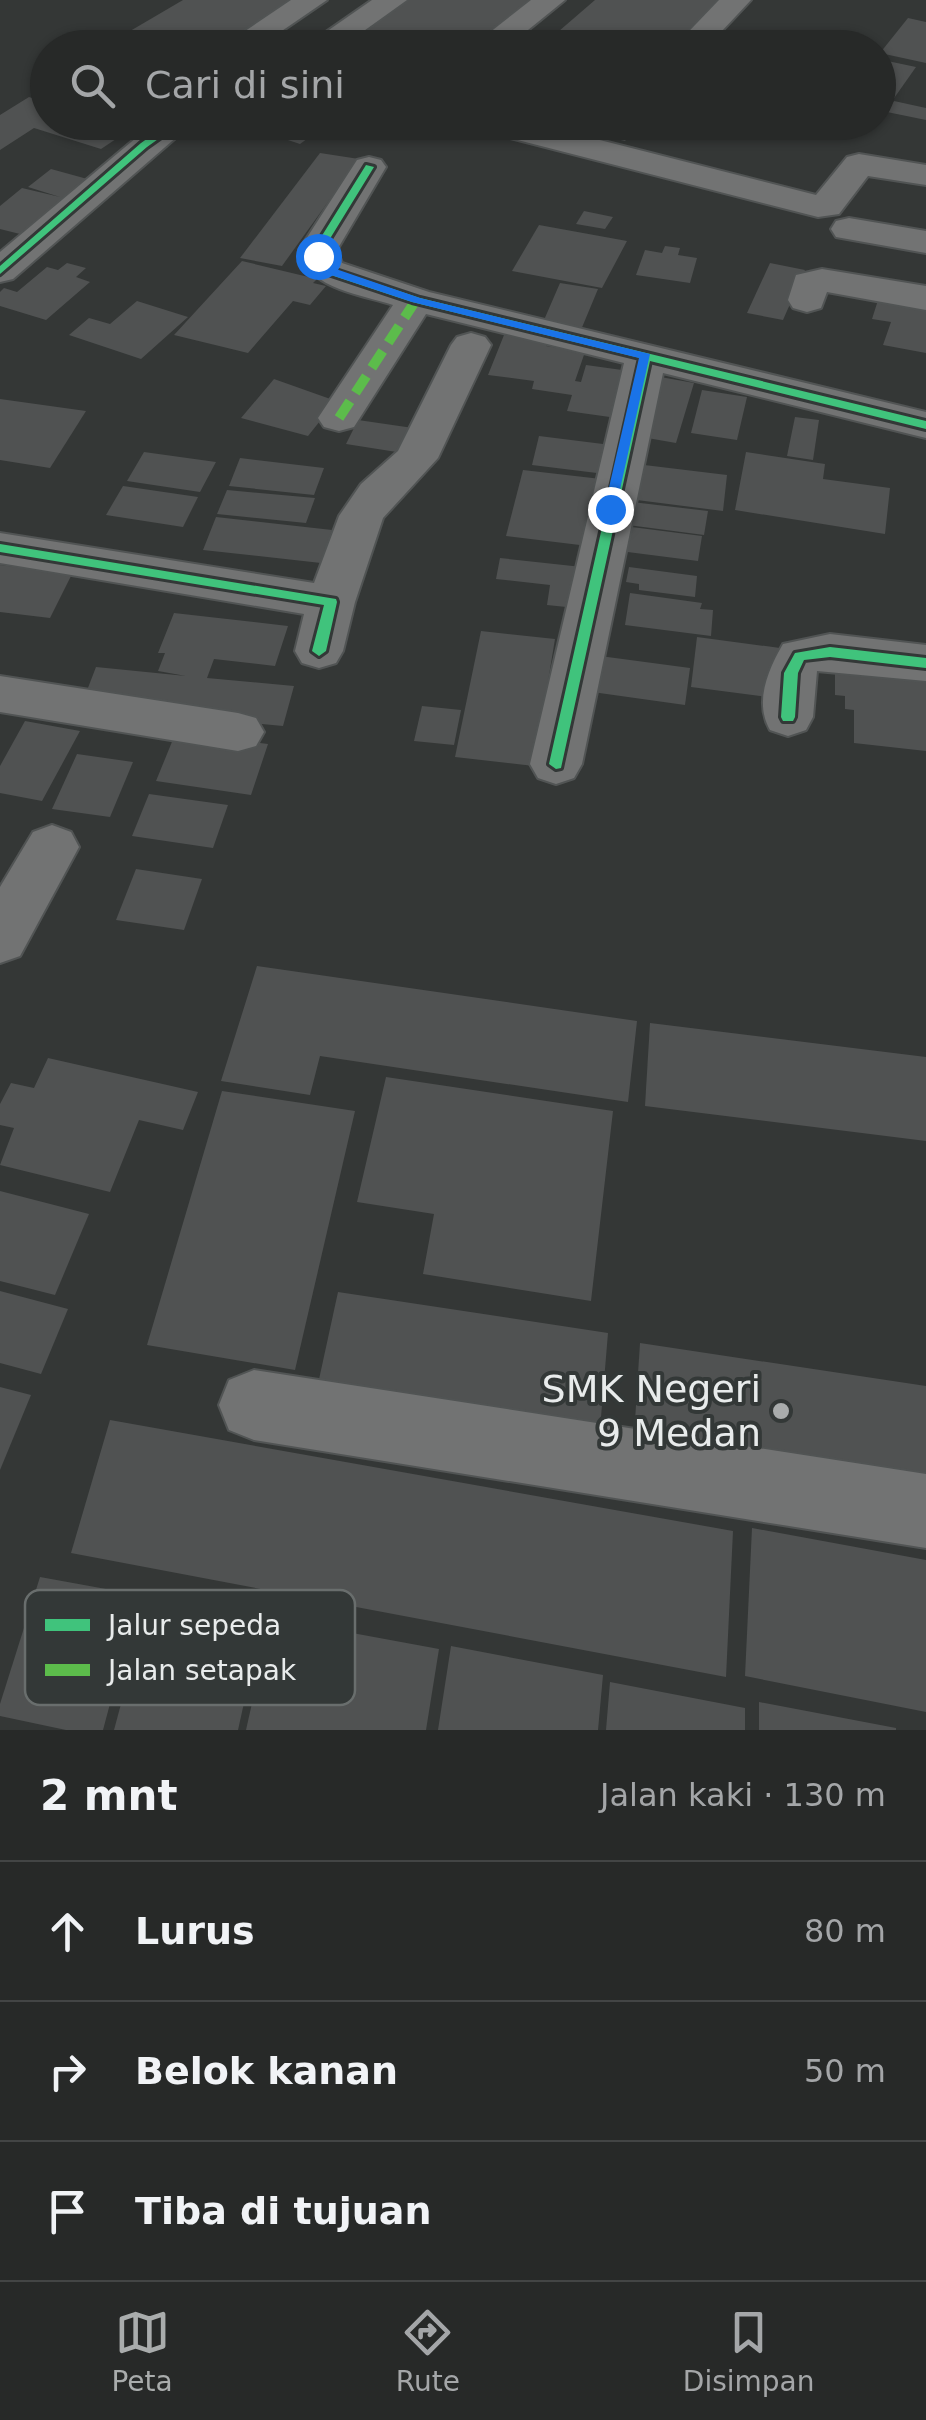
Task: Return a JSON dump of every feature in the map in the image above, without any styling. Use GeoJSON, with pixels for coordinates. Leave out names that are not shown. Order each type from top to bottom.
{"type":"FeatureCollection","features":[{"type":"Feature","properties":{"kind":"street"},"geometry":{"type":"LineString","coordinates":[[263,30],[312,0]]}},
{"type":"Feature","properties":{"kind":"street"},"geometry":{"type":"LineString","coordinates":[[314,30],[360,0]]}},
{"type":"Feature","properties":{"kind":"street"},"geometry":{"type":"LineString","coordinates":[[346,30],[392,0]]}},
{"type":"Feature","properties":{"kind":"street"},"geometry":{"type":"LineString","coordinates":[[509,30],[550,0]]}},
{"type":"Feature","properties":{"kind":"street"},"geometry":{"type":"LineString","coordinates":[[547,30],[582,0]]}},
{"type":"Feature","properties":{"kind":"street"},"geometry":{"type":"LineString","coordinates":[[706,30],[736,0]]}},
{"type":"Feature","properties":{"kind":"street"},"geometry":{"type":"LineString","coordinates":[[0,271],[151,140]]}},
{"type":"Feature","properties":{"kind":"street"},"geometry":{"type":"LineString","coordinates":[[558,140],[818,206],[826,206],[859,164],[926,175]]}},
{"type":"Feature","properties":{"kind":"street"},"geometry":{"type":"LineString","coordinates":[[368,167],[318,250],[329,271],[416,300],[926,425]]}},
{"type":"Feature","properties":{"kind":"street"},"geometry":{"type":"LineString","coordinates":[[849,230],[926,242]]}},
{"type":"Feature","properties":{"kind":"street"},"geometry":{"type":"LineString","coordinates":[[807,300],[809,284],[822,280],[926,298]]}},
{"type":"Feature","properties":{"kind":"street"},"geometry":{"type":"LineString","coordinates":[[338,418],[416,300]]}},
{"type":"Feature","properties":{"kind":"street"},"geometry":{"type":"LineString","coordinates":[[319,651],[331,602],[361,516],[416,458],[471,345]]}},
{"type":"Feature","properties":{"kind":"street"},"geometry":{"type":"LineString","coordinates":[[556,764],[646,356]]}},
{"type":"Feature","properties":{"kind":"street"},"geometry":{"type":"LineString","coordinates":[[0,548],[331,602]]}},
{"type":"Feature","properties":{"kind":"street"},"geometry":{"type":"LineString","coordinates":[[788,717],[790,673],[800,656],[830,652],[926,663]]}},
{"type":"Feature","properties":{"kind":"street"},"geometry":{"type":"LineString","coordinates":[[0,694],[238,732]]}},
{"type":"Feature","properties":{"kind":"street"},"geometry":{"type":"LineString","coordinates":[[0,939],[52,847]]}},
{"type":"Feature","properties":{"kind":"street"},"geometry":{"type":"LineString","coordinates":[[254,1405],[926,1510]]}},
{"type":"Feature","properties":{"kind":"building"},"geometry":{"type":"Polygon","coordinates":[[[183,0],[299,0],[251,30],[132,30],[183,0]]]}},
{"type":"Feature","properties":{"kind":"building"},"geometry":{"type":"Polygon","coordinates":[[[398,0],[545,0],[505,30],[354,30],[398,0]]]}},
{"type":"Feature","properties":{"kind":"building"},"geometry":{"type":"Polygon","coordinates":[[[595,0],[731,0],[701,30],[560,30],[595,0]]]}},
{"type":"Feature","properties":{"kind":"building"},"geometry":{"type":"Polygon","coordinates":[[[908,18],[926,22],[926,63],[896,56],[896,33],[908,18]]]}},
{"type":"Feature","properties":{"kind":"building"},"geometry":{"type":"Polygon","coordinates":[[[896,63],[916,67],[896,95],[896,63]]]}},
{"type":"Feature","properties":{"kind":"building"},"geometry":{"type":"Polygon","coordinates":[[[30,97],[30,131],[0,150],[0,115],[30,97]]]}},
{"type":"Feature","properties":{"kind":"building"},"geometry":{"type":"Polygon","coordinates":[[[896,101],[926,108],[926,120],[896,114],[896,101]]]}},
{"type":"Feature","properties":{"kind":"building"},"geometry":{"type":"Polygon","coordinates":[[[72,140],[114,140],[101,149],[72,140]]]}},
{"type":"Feature","properties":{"kind":"building"},"geometry":{"type":"Polygon","coordinates":[[[320,153],[359,159],[282,266],[240,258],[320,153]]]}},
{"type":"Feature","properties":{"kind":"building"},"geometry":{"type":"Polygon","coordinates":[[[51,169],[91,180],[20,234],[0,229],[0,206],[22,188],[60,197],[28,187],[51,169]]]}},
{"type":"Feature","properties":{"kind":"building"},"geometry":{"type":"Polygon","coordinates":[[[584,211],[613,217],[605,229],[576,224],[584,211]]]}},
{"type":"Feature","properties":{"kind":"building"},"geometry":{"type":"Polygon","coordinates":[[[539,225],[627,241],[602,288],[512,271],[539,225]]]}},
{"type":"Feature","properties":{"kind":"building"},"geometry":{"type":"Polygon","coordinates":[[[665,246],[680,248],[678,255],[697,258],[690,283],[636,275],[645,250],[662,253],[665,246]]]}},
{"type":"Feature","properties":{"kind":"building"},"geometry":{"type":"Polygon","coordinates":[[[242,261],[317,279],[313,283],[326,286],[310,305],[293,301],[248,353],[174,335],[242,261]]]}},
{"type":"Feature","properties":{"kind":"building"},"geometry":{"type":"Polygon","coordinates":[[[67,263],[86,268],[76,277],[90,282],[46,320],[0,306],[0,292],[4,288],[17,292],[47,267],[58,270],[67,263]]]}},
{"type":"Feature","properties":{"kind":"building"},"geometry":{"type":"Polygon","coordinates":[[[770,263],[805,270],[783,320],[747,313],[770,263]]]}},
{"type":"Feature","properties":{"kind":"building"},"geometry":{"type":"Polygon","coordinates":[[[560,283],[598,289],[578,337],[553,332],[557,323],[544,320],[560,283]]]}},
{"type":"Feature","properties":{"kind":"building"},"geometry":{"type":"Polygon","coordinates":[[[879,297],[926,306],[926,353],[883,345],[891,322],[872,319],[879,297]]]}},
{"type":"Feature","properties":{"kind":"building"},"geometry":{"type":"Polygon","coordinates":[[[137,301],[188,317],[141,359],[69,335],[89,318],[110,324],[137,301]]]}},
{"type":"Feature","properties":{"kind":"building"},"geometry":{"type":"Polygon","coordinates":[[[504,335],[548,341],[546,346],[585,352],[575,381],[581,382],[586,365],[622,370],[620,378],[626,378],[617,418],[567,411],[572,395],[532,389],[534,381],[488,375],[504,335]]]}},
{"type":"Feature","properties":{"kind":"building"},"geometry":{"type":"Polygon","coordinates":[[[655,376],[694,383],[676,443],[636,436],[655,376]]]}},
{"type":"Feature","properties":{"kind":"building"},"geometry":{"type":"Polygon","coordinates":[[[274,379],[336,401],[308,436],[241,418],[274,379]]]}},
{"type":"Feature","properties":{"kind":"building"},"geometry":{"type":"Polygon","coordinates":[[[702,390],[747,397],[737,440],[691,433],[702,390]]]}},
{"type":"Feature","properties":{"kind":"building"},"geometry":{"type":"Polygon","coordinates":[[[0,399],[86,411],[50,468],[0,460],[0,399]]]}},
{"type":"Feature","properties":{"kind":"building"},"geometry":{"type":"Polygon","coordinates":[[[795,417],[819,420],[813,460],[787,456],[795,417]]]}},
{"type":"Feature","properties":{"kind":"building"},"geometry":{"type":"Polygon","coordinates":[[[358,420],[413,428],[403,453],[346,444],[358,420]]]}},
{"type":"Feature","properties":{"kind":"building"},"geometry":{"type":"Polygon","coordinates":[[[539,436],[611,445],[605,474],[532,465],[539,436]]]}},
{"type":"Feature","properties":{"kind":"building"},"geometry":{"type":"Polygon","coordinates":[[[144,452],[216,462],[200,492],[127,481],[144,452]]]}},
{"type":"Feature","properties":{"kind":"building"},"geometry":{"type":"Polygon","coordinates":[[[746,452],[825,464],[823,479],[890,488],[885,534],[735,510],[746,452]]]}},
{"type":"Feature","properties":{"kind":"building"},"geometry":{"type":"Polygon","coordinates":[[[240,458],[324,468],[314,495],[229,486],[240,458]]]}},
{"type":"Feature","properties":{"kind":"building"},"geometry":{"type":"Polygon","coordinates":[[[636,464],[727,475],[723,511],[629,499],[636,464]]]}},
{"type":"Feature","properties":{"kind":"building"},"geometry":{"type":"Polygon","coordinates":[[[523,470],[601,479],[588,546],[506,536],[523,470]]]}},
{"type":"Feature","properties":{"kind":"building"},"geometry":{"type":"Polygon","coordinates":[[[123,486],[198,497],[183,527],[106,515],[123,486]]]}},
{"type":"Feature","properties":{"kind":"building"},"geometry":{"type":"Polygon","coordinates":[[[227,490],[315,498],[306,523],[217,514],[227,490]]]}},
{"type":"Feature","properties":{"kind":"building"},"geometry":{"type":"Polygon","coordinates":[[[632,502],[708,511],[704,535],[628,525],[632,502]]]}},
{"type":"Feature","properties":{"kind":"building"},"geometry":{"type":"Polygon","coordinates":[[[216,517],[332,530],[321,563],[203,550],[216,517]]]}},
{"type":"Feature","properties":{"kind":"building"},"geometry":{"type":"Polygon","coordinates":[[[616,525],[702,536],[698,561],[612,550],[616,525]]]}},
{"type":"Feature","properties":{"kind":"building"},"geometry":{"type":"Polygon","coordinates":[[[500,558],[582,567],[576,608],[547,605],[550,585],[496,579],[500,558]]]}},
{"type":"Feature","properties":{"kind":"building"},"geometry":{"type":"Polygon","coordinates":[[[0,565],[72,574],[50,618],[0,612],[0,565]]]}},
{"type":"Feature","properties":{"kind":"building"},"geometry":{"type":"Polygon","coordinates":[[[629,567],[697,576],[695,597],[639,590],[639,584],[626,582],[629,567]]]}},
{"type":"Feature","properties":{"kind":"building"},"geometry":{"type":"Polygon","coordinates":[[[630,593],[702,603],[700,609],[713,610],[711,636],[625,625],[630,593]]]}},
{"type":"Feature","properties":{"kind":"building"},"geometry":{"type":"Polygon","coordinates":[[[174,613],[288,626],[275,666],[214,659],[207,678],[294,686],[283,726],[81,706],[96,667],[186,676],[158,671],[165,653],[158,653],[174,613]]]}},
{"type":"Feature","properties":{"kind":"building"},"geometry":{"type":"Polygon","coordinates":[[[481,631],[555,639],[534,766],[455,757],[481,631]]]}},
{"type":"Feature","properties":{"kind":"building"},"geometry":{"type":"Polygon","coordinates":[[[697,637],[780,648],[776,698],[691,687],[697,637]]]}},
{"type":"Feature","properties":{"kind":"building"},"geometry":{"type":"Polygon","coordinates":[[[585,654],[690,668],[685,705],[578,690],[585,654]]]}},
{"type":"Feature","properties":{"kind":"building"},"geometry":{"type":"Polygon","coordinates":[[[844,670],[926,679],[926,751],[854,743],[854,710],[845,709],[845,696],[835,695],[835,673],[844,674],[844,670]]]}},
{"type":"Feature","properties":{"kind":"building"},"geometry":{"type":"Polygon","coordinates":[[[422,706],[461,710],[454,745],[414,741],[422,706]]]}},
{"type":"Feature","properties":{"kind":"building"},"geometry":{"type":"Polygon","coordinates":[[[25,721],[80,731],[42,801],[0,793],[0,766],[25,721]]]}},
{"type":"Feature","properties":{"kind":"building"},"geometry":{"type":"Polygon","coordinates":[[[176,732],[268,744],[251,795],[156,781],[176,732]]]}},
{"type":"Feature","properties":{"kind":"building"},"geometry":{"type":"Polygon","coordinates":[[[77,754],[133,762],[110,817],[52,809],[77,754]]]}},
{"type":"Feature","properties":{"kind":"building"},"geometry":{"type":"Polygon","coordinates":[[[149,794],[228,805],[213,848],[132,836],[149,794]]]}},
{"type":"Feature","properties":{"kind":"building"},"geometry":{"type":"Polygon","coordinates":[[[136,869],[202,879],[184,930],[116,920],[136,869]]]}},
{"type":"Feature","properties":{"kind":"building"},"geometry":{"type":"Polygon","coordinates":[[[257,966],[637,1021],[628,1102],[320,1056],[310,1095],[221,1081],[257,966]]]}},
{"type":"Feature","properties":{"kind":"building"},"geometry":{"type":"Polygon","coordinates":[[[650,1023],[926,1057],[926,1141],[645,1106],[650,1023]]]}},
{"type":"Feature","properties":{"kind":"building"},"geometry":{"type":"Polygon","coordinates":[[[48,1058],[198,1092],[183,1130],[139,1120],[110,1192],[0,1165],[14,1128],[0,1125],[0,1104],[11,1083],[34,1088],[48,1058]]]}},
{"type":"Feature","properties":{"kind":"building"},"geometry":{"type":"Polygon","coordinates":[[[386,1077],[613,1111],[591,1301],[423,1274],[434,1214],[357,1202],[386,1077]]]}},
{"type":"Feature","properties":{"kind":"building"},"geometry":{"type":"Polygon","coordinates":[[[222,1091],[355,1111],[295,1370],[147,1345],[222,1091]]]}},
{"type":"Feature","properties":{"kind":"building"},"geometry":{"type":"Polygon","coordinates":[[[0,1191],[89,1214],[55,1295],[0,1281],[0,1191]]]}},
{"type":"Feature","properties":{"kind":"building"},"geometry":{"type":"Polygon","coordinates":[[[0,1291],[68,1309],[41,1374],[0,1363],[0,1291]]]}},
{"type":"Feature","properties":{"kind":"building"},"geometry":{"type":"Polygon","coordinates":[[[338,1292],[608,1333],[600,1429],[318,1384],[338,1292]]]}},
{"type":"Feature","properties":{"kind":"building","name":"SMK Negeri 9 Medan"},"geometry":{"type":"Polygon","coordinates":[[[640,1343],[926,1386],[926,1481],[634,1436],[640,1343]]]}},
{"type":"Feature","properties":{"kind":"building"},"geometry":{"type":"Polygon","coordinates":[[[0,1387],[31,1395],[0,1470],[0,1387]]]}},
{"type":"Feature","properties":{"kind":"building"},"geometry":{"type":"Polygon","coordinates":[[[110,1420],[733,1531],[726,1677],[355,1607],[355,1590],[266,1590],[71,1553],[110,1420]]]}},
{"type":"Feature","properties":{"kind":"building"},"geometry":{"type":"Polygon","coordinates":[[[752,1528],[926,1560],[926,1712],[745,1676],[752,1528]]]}},
{"type":"Feature","properties":{"kind":"building"},"geometry":{"type":"Polygon","coordinates":[[[40,1577],[112,1590],[36,1590],[40,1577]]]}},
{"type":"Feature","properties":{"kind":"building"},"geometry":{"type":"Polygon","coordinates":[[[25,1625],[25,1705],[110,1705],[103,1730],[66,1730],[0,1716],[0,1704],[25,1625]]]}},
{"type":"Feature","properties":{"kind":"building"},"geometry":{"type":"Polygon","coordinates":[[[355,1634],[439,1649],[426,1730],[246,1730],[252,1705],[355,1705],[355,1634]]]}},
{"type":"Feature","properties":{"kind":"building"},"geometry":{"type":"Polygon","coordinates":[[[451,1646],[603,1675],[598,1730],[438,1730],[451,1646]]]}},
{"type":"Feature","properties":{"kind":"building"},"geometry":{"type":"Polygon","coordinates":[[[610,1682],[745,1708],[745,1730],[606,1730],[610,1682]]]}},
{"type":"Feature","properties":{"kind":"building"},"geometry":{"type":"Polygon","coordinates":[[[759,1702],[896,1728],[896,1730],[759,1730],[759,1702]]]}},
{"type":"Feature","properties":{"kind":"building"},"geometry":{"type":"Polygon","coordinates":[[[121,1705],[244,1705],[238,1730],[114,1730],[121,1705]]]}},
{"type":"Feature","properties":{"kind":"marked path"},"geometry":{"type":"LineString","coordinates":[[339,418],[416,300]]}},
{"type":"Feature","properties":{"kind":"cycle path"},"geometry":{"type":"LineString","coordinates":[[0,271],[151,140]]}},
{"type":"Feature","properties":{"kind":"cycle path"},"geometry":{"type":"LineString","coordinates":[[369,167],[318,250],[321,263],[329,271],[416,300],[926,425]]}},
{"type":"Feature","properties":{"kind":"cycle path"},"geometry":{"type":"LineString","coordinates":[[556,764],[646,356]]}},
{"type":"Feature","properties":{"kind":"cycle path"},"geometry":{"type":"LineString","coordinates":[[0,548],[331,602],[319,651]]}},
{"type":"Feature","properties":{"kind":"cycle path"},"geometry":{"type":"LineString","coordinates":[[788,717],[791,673],[800,656],[830,652],[926,663]]}},
{"type":"Feature","properties":{"kind":"place","name":"SMK Negeri 9 Medan"},"geometry":{"type":"Point","coordinates":[781,1411]}},
{"type":"Feature","properties":{"kind":"route"},"geometry":{"type":"LineString","coordinates":[[318,256],[329,271],[416,300],[646,356],[610,509]]}}]}
